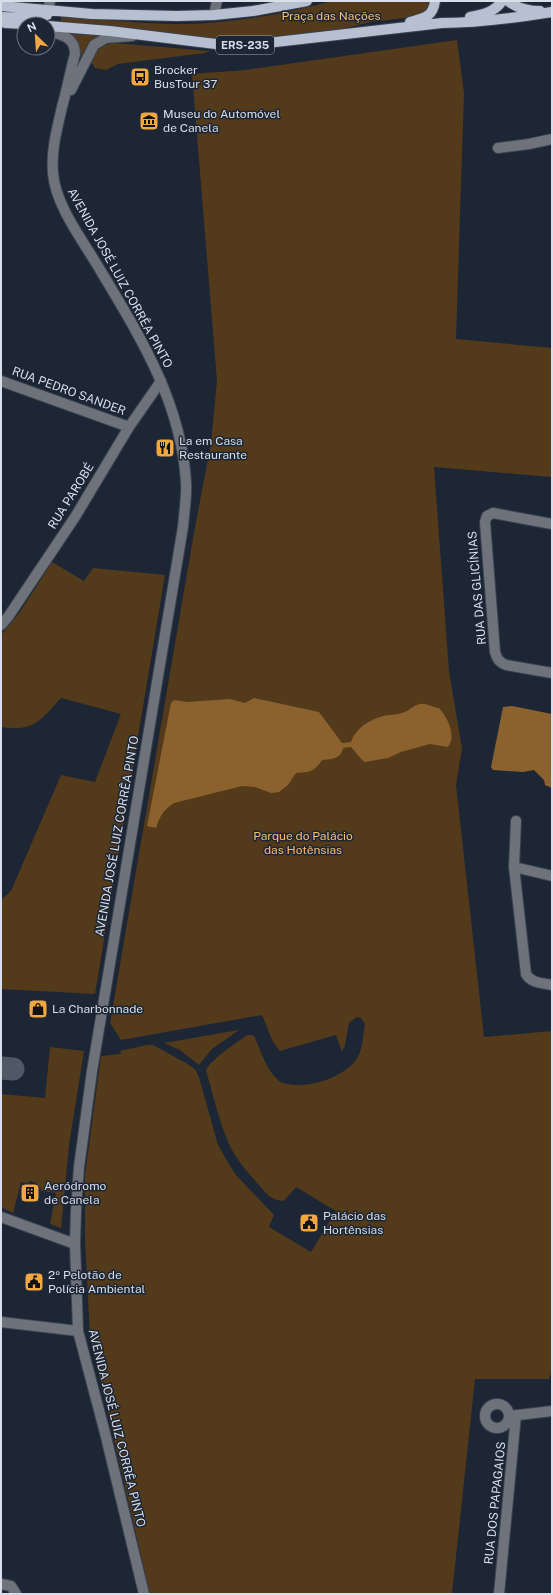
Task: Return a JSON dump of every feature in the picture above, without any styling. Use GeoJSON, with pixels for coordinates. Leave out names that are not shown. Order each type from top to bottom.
{"type":"FeatureCollection","features":[{"type":"Feature","properties":{"kind":"main road"},"geometry":{"type":"LineString","coordinates":[[1,6],[49,6],[157,17],[214,15],[253,11],[304,1]]}},
{"type":"Feature","properties":{"kind":"main road"},"geometry":{"type":"LineString","coordinates":[[436,1],[442,23],[484,14],[495,9],[502,1]]}},
{"type":"Feature","properties":{"kind":"main road"},"geometry":{"type":"LineString","coordinates":[[378,30],[429,16],[433,12],[436,1]]}},
{"type":"Feature","properties":{"kind":"main road"},"geometry":{"type":"LineString","coordinates":[[508,1],[517,7],[533,11],[552,12]]}},
{"type":"Feature","properties":{"kind":"main road"},"geometry":{"type":"LineString","coordinates":[[1,17],[36,18],[47,15],[49,6]]}},
{"type":"Feature","properties":{"kind":"main road","name":"ERS-235"},"geometry":{"type":"LineString","coordinates":[[56,27],[110,31],[232,46],[300,40],[442,23],[474,23],[552,12]]}},
{"type":"Feature","properties":{"kind":"main road"},"geometry":{"type":"LineString","coordinates":[[1,22],[16,23]]}},
{"type":"Feature","properties":{"kind":"street"},"geometry":{"type":"LineString","coordinates":[[214,15],[218,1]]}},
{"type":"Feature","properties":{"kind":"street","name":"AVENIDA JOSÉ LUIZ CORRÊA PINTO"},"geometry":{"type":"LineString","coordinates":[[56,33],[70,38],[75,46],[75,54],[53,145],[53,173],[59,198],[74,226],[141,338],[161,381],[172,412],[184,462],[186,484],[183,527],[92,1071],[78,1168],[75,1244],[78,1331],[105,1433],[144,1594]]}},
{"type":"Feature","properties":{"kind":"street","name":"AVENIDA JOSÉ LUIZ CORRÊA PINTO"},"geometry":{"type":"LineString","coordinates":[[62,108],[89,51],[94,45],[106,38],[139,35]]}},
{"type":"Feature","properties":{"kind":"street"},"geometry":{"type":"LineString","coordinates":[[498,148],[528,144],[552,138]]}},
{"type":"Feature","properties":{"kind":"street","name":"RUA PEDRO SANDER"},"geometry":{"type":"LineString","coordinates":[[1,381],[129,426]]}},
{"type":"Feature","properties":{"kind":"street","name":"RUA PAROBÉ"},"geometry":{"type":"LineString","coordinates":[[1,625],[8,617],[75,517],[129,426],[161,381]]}},
{"type":"Feature","properties":{"kind":"street","name":"RUA DAS GLICÍNIAS"},"geometry":{"type":"LineString","coordinates":[[552,524],[493,513],[489,514],[486,518],[485,525],[495,652],[499,660],[506,665],[552,673]]}},
{"type":"Feature","properties":{"kind":"street"},"geometry":{"type":"LineString","coordinates":[[516,821],[514,867],[526,974],[528,978],[533,981],[552,984]]}},
{"type":"Feature","properties":{"kind":"street"},"geometry":{"type":"LineString","coordinates":[[514,867],[552,876]]}},
{"type":"Feature","properties":{"kind":"street"},"geometry":{"type":"LineString","coordinates":[[1,1217],[75,1244]]}},
{"type":"Feature","properties":{"kind":"street"},"geometry":{"type":"LineString","coordinates":[[1,1322],[78,1331]]}},
{"type":"Feature","properties":{"kind":"street","name":"RUA DOS PAPAGAIOS"},"geometry":{"type":"LineString","coordinates":[[499,1594],[513,1415],[552,1411]]}},
{"type":"Feature","properties":{"kind":"street"},"geometry":{"type":"LineString","coordinates":[[1,1584],[11,1586],[16,1594]]}},
{"type":"Feature","properties":{"kind":"green space","name":"Praça das Nações"},"geometry":{"type":"Polygon","coordinates":[[[332,1],[430,1],[430,9],[421,16],[371,22],[341,29],[230,42],[61,21],[61,17],[170,24],[211,23],[272,15],[332,1]]]}},
{"type":"Feature","properties":{"kind":"green space"},"geometry":{"type":"Polygon","coordinates":[[[69,33],[99,36],[89,43],[80,58],[77,44],[69,33]]]}},
{"type":"Feature","properties":{"kind":"green space","name":"Parque do Palácio das Hotênsias"},"geometry":{"type":"Polygon","coordinates":[[[457,40],[464,93],[456,339],[552,348],[552,477],[434,467],[449,671],[462,748],[456,785],[484,1037],[552,1031],[552,1370],[549,1379],[475,1379],[452,1594],[150,1594],[90,1336],[85,1240],[85,1175],[101,1056],[121,1054],[120,1051],[153,1045],[195,1069],[199,1077],[218,1145],[235,1174],[274,1215],[269,1227],[311,1252],[336,1211],[296,1187],[284,1201],[272,1198],[264,1191],[243,1166],[230,1146],[222,1125],[206,1071],[212,1062],[224,1052],[247,1035],[252,1035],[254,1036],[267,1066],[274,1077],[280,1082],[296,1085],[316,1083],[336,1076],[352,1064],[358,1057],[362,1045],[365,1024],[361,1018],[357,1017],[349,1023],[345,1045],[342,1052],[336,1035],[280,1051],[273,1042],[262,1015],[121,1040],[110,1023],[195,527],[211,444],[217,381],[192,74],[246,70],[457,40]]]}},
{"type":"Feature","properties":{"kind":"green space"},"geometry":{"type":"Polygon","coordinates":[[[114,43],[210,51],[205,53],[118,64],[106,70],[95,68],[91,62],[97,51],[106,45],[114,43]]]}},
{"type":"Feature","properties":{"kind":"green space"},"geometry":{"type":"Polygon","coordinates":[[[52,562],[84,581],[93,568],[165,575],[95,994],[1,989],[1,900],[11,891],[61,775],[95,782],[121,714],[61,698],[36,723],[21,728],[1,727],[1,635],[20,612],[52,562]]]}},
{"type":"Feature","properties":{"kind":"green space"},"geometry":{"type":"Polygon","coordinates":[[[239,1030],[212,1049],[199,1065],[180,1050],[164,1043],[239,1030]]]}},
{"type":"Feature","properties":{"kind":"green space"},"geometry":{"type":"Polygon","coordinates":[[[50,1047],[84,1051],[69,1145],[61,1228],[50,1224],[56,1193],[41,1191],[41,1189],[36,1188],[37,1183],[30,1181],[28,1184],[21,1182],[13,1213],[1,1207],[1,1094],[45,1098],[50,1047]]]}},
{"type":"Feature","properties":{"kind":"shaded area"},"geometry":{"type":"Polygon","coordinates":[[[254,698],[319,712],[342,743],[351,742],[361,727],[377,718],[403,713],[419,704],[426,704],[439,708],[445,716],[450,726],[452,737],[451,742],[448,747],[430,744],[401,752],[388,758],[365,762],[351,747],[343,748],[342,752],[338,756],[333,759],[322,760],[317,767],[311,771],[296,773],[288,785],[279,792],[271,793],[255,787],[242,786],[174,803],[162,814],[156,828],[147,826],[171,703],[174,700],[187,702],[230,699],[245,703],[254,698]]]}},
{"type":"Feature","properties":{"kind":"shaded area"},"geometry":{"type":"Polygon","coordinates":[[[512,706],[552,714],[552,788],[545,785],[544,780],[534,770],[523,772],[493,770],[491,767],[503,707],[512,706]]]}},
{"type":"Feature","properties":{"kind":"taxiway"},"geometry":{"type":"LineString","coordinates":[[1,1068],[13,1069]]}},
{"type":"Feature","properties":{"kind":"place","name":"Brocker BusTour 37"},"geometry":{"type":"Point","coordinates":[140,77]}},
{"type":"Feature","properties":{"kind":"place","name":"Museu do Automóvel de Canela"},"geometry":{"type":"Point","coordinates":[149,121]}},
{"type":"Feature","properties":{"kind":"place","name":"La em Casa Restaurante"},"geometry":{"type":"Point","coordinates":[165,448]}},
{"type":"Feature","properties":{"kind":"place","name":"La Charbonnade"},"geometry":{"type":"Point","coordinates":[38,1009]}},
{"type":"Feature","properties":{"kind":"place","name":"Aeródromo de Canela"},"geometry":{"type":"Point","coordinates":[30,1193]}},
{"type":"Feature","properties":{"kind":"place","name":"Palácio das Hortênsias"},"geometry":{"type":"Point","coordinates":[309,1223]}},
{"type":"Feature","properties":{"kind":"place","name":"2º Pelotão de Polícia Ambiental"},"geometry":{"type":"Point","coordinates":[34,1282]}}]}
